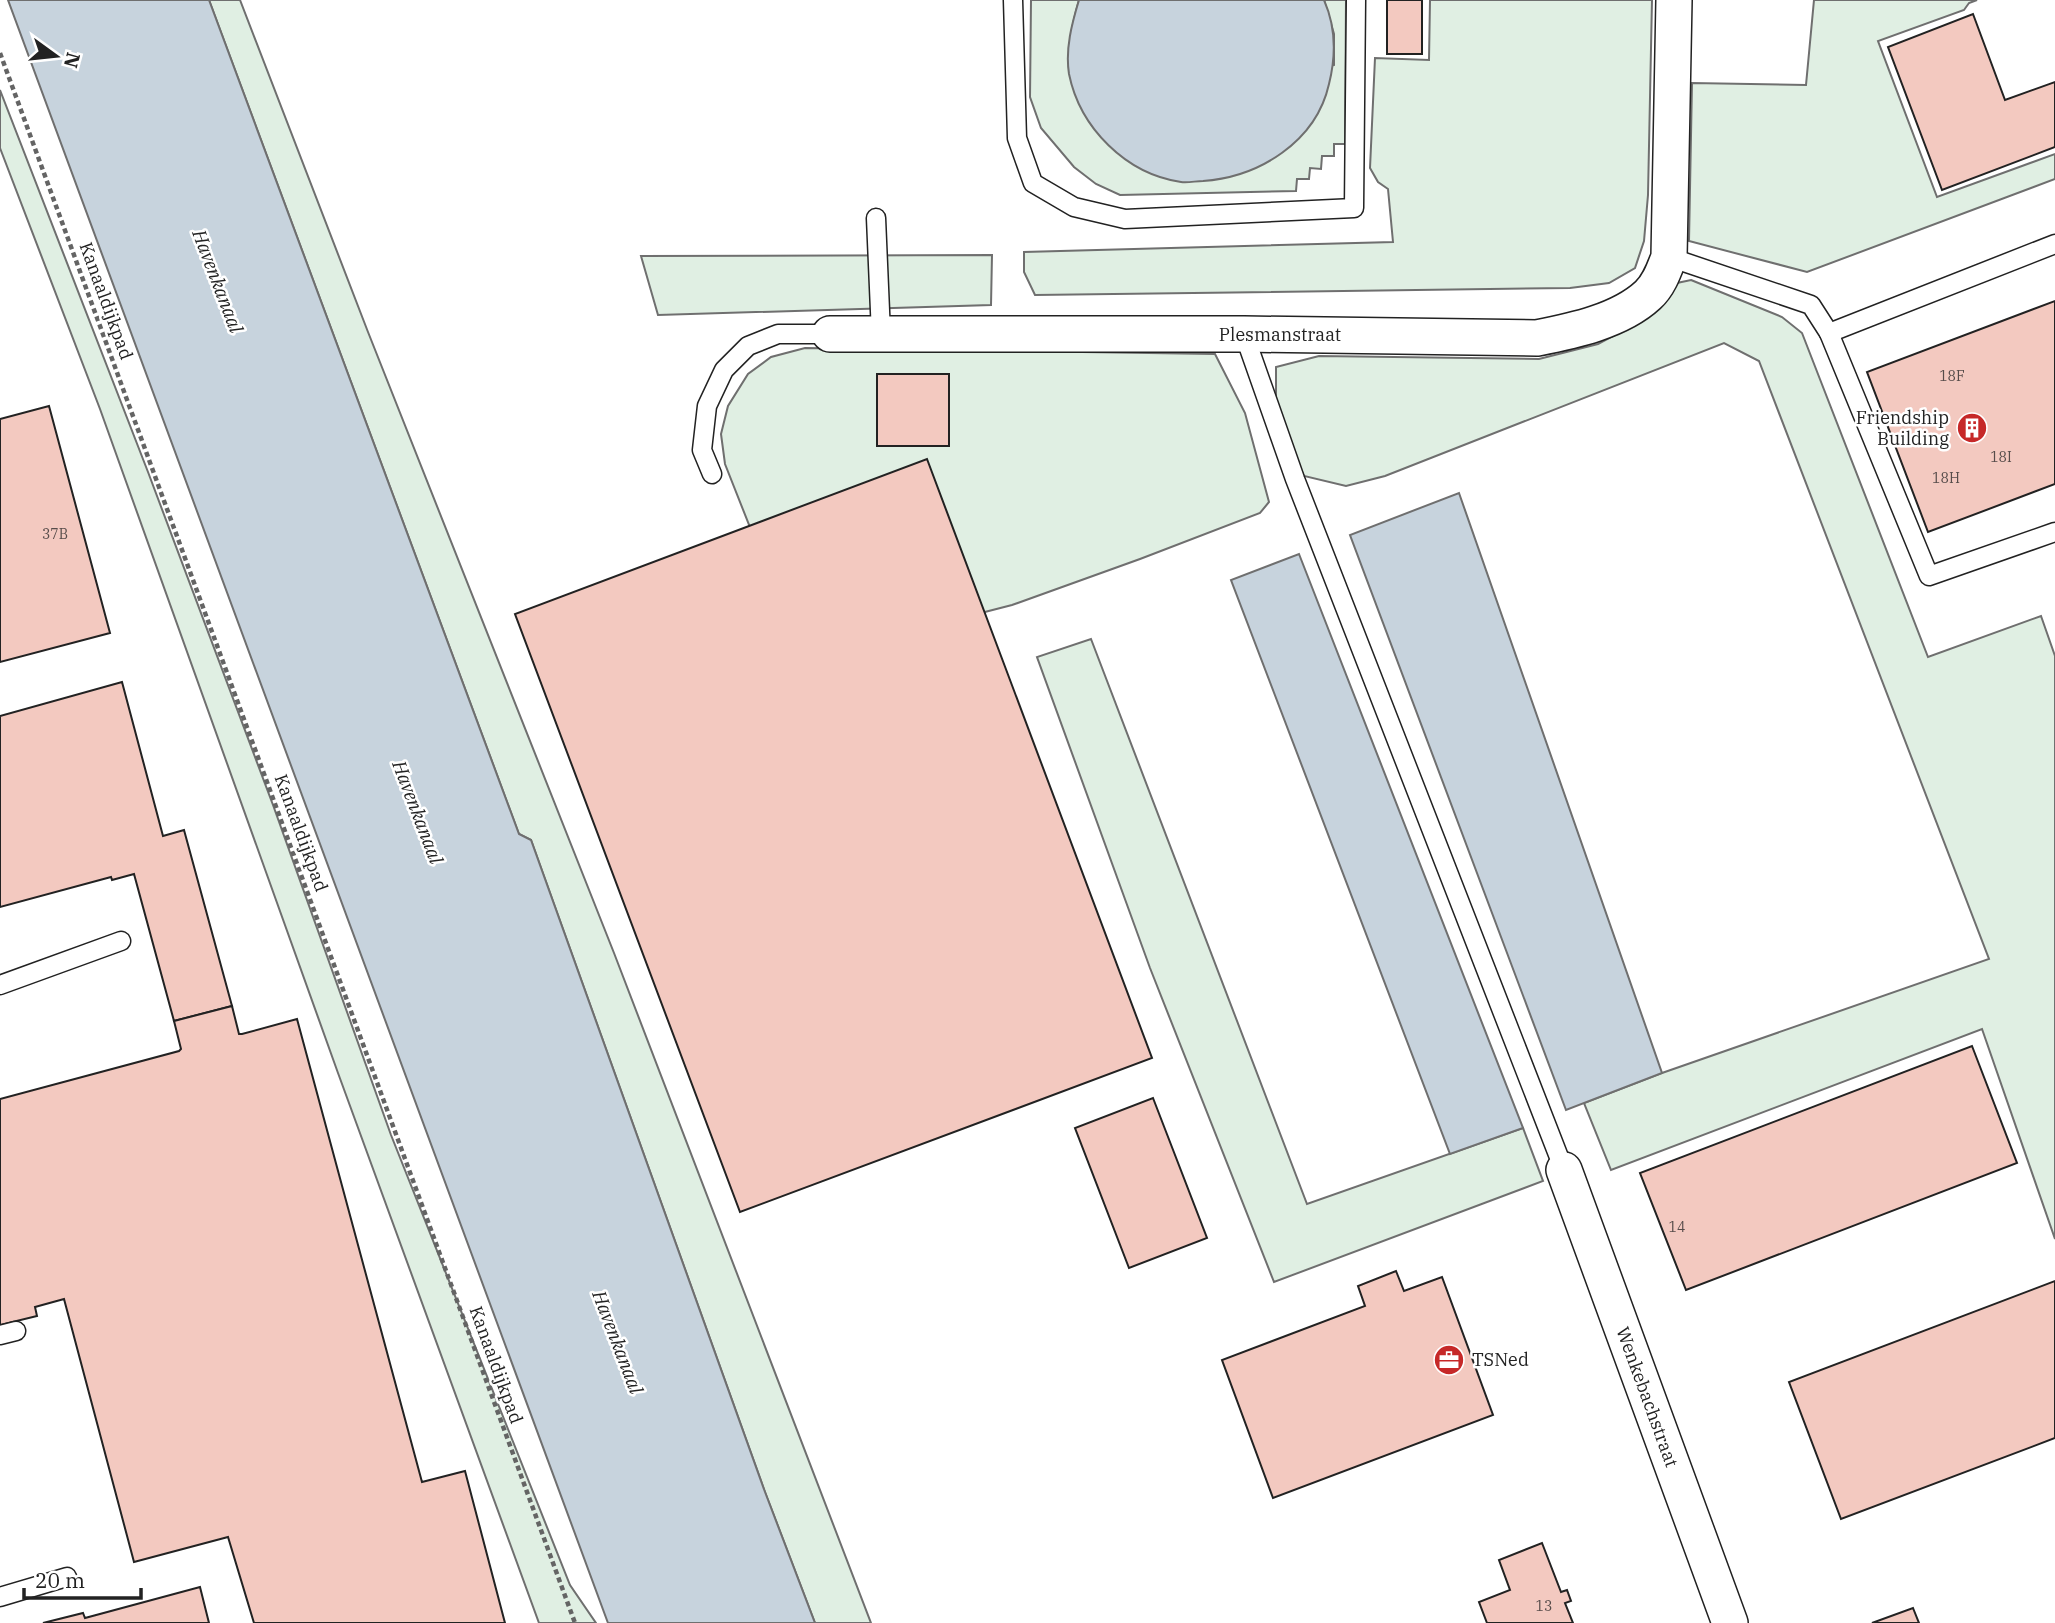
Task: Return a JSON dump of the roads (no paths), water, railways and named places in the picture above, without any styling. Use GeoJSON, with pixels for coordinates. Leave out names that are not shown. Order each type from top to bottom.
{"type":"FeatureCollection","features":[{"type":"Feature","properties":{"kind":"street","name":"Plesmanstraat"},"geometry":{"type":"LineString","coordinates":[[830,334],[1244,334],[1537,338],[1584,329],[1649,295],[1661,277],[1669,257],[1674,0]]}},
{"type":"Feature","properties":{"kind":"street","name":"Wenkebachstraat"},"geometry":{"type":"LineString","coordinates":[[1564,1170],[1730,1623]]}},
{"type":"Feature","properties":{"kind":"lane"},"geometry":{"type":"LineString","coordinates":[[1013,0],[1017,138],[1033,183],[1074,206],[1125,219],[1354,208],[1356,0]]}},
{"type":"Feature","properties":{"kind":"lane"},"geometry":{"type":"LineString","coordinates":[[876,218],[881,334]]}},
{"type":"Feature","properties":{"kind":"lane"},"geometry":{"type":"LineString","coordinates":[[1829,333],[2055,244]]}},
{"type":"Feature","properties":{"kind":"lane"},"geometry":{"type":"LineString","coordinates":[[1669,257],[1811,304],[1829,333],[1929,576],[2055,532]]}},
{"type":"Feature","properties":{"kind":"lane","name":"Plesmanstraat"},"geometry":{"type":"LineString","coordinates":[[712,474],[702,450],[707,406],[724,370],[748,346],[778,334],[830,334]]}},
{"type":"Feature","properties":{"kind":"lane"},"geometry":{"type":"LineString","coordinates":[[1244,334],[1295,479],[1564,1170]]}},
{"type":"Feature","properties":{"kind":"lane"},"geometry":{"type":"LineString","coordinates":[[0,985],[121,941]]}},
{"type":"Feature","properties":{"kind":"lane"},"geometry":{"type":"LineString","coordinates":[[0,1597],[67,1577]]}},
{"type":"Feature","properties":{"kind":"water","name":"Havenkanaal"},"geometry":{"type":"Polygon","coordinates":[[[8,0],[209,0],[519,834],[531,840],[765,1492],[815,1623],[608,1623],[8,0]]]}},
{"type":"Feature","properties":{"kind":"water"},"geometry":{"type":"Polygon","coordinates":[[[1079,0],[1324,0],[1333,31],[1334,52],[1329,84],[1322,105],[1312,123],[1282,153],[1244,172],[1224,178],[1184,182],[1142,169],[1124,159],[1108,145],[1083,113],[1075,94],[1069,74],[1068,55],[1079,0]]]}},
{"type":"Feature","properties":{"kind":"water"},"geometry":{"type":"Polygon","coordinates":[[[1459,493],[1662,1073],[1566,1110],[1350,535],[1459,493]]]}},
{"type":"Feature","properties":{"kind":"water"},"geometry":{"type":"Polygon","coordinates":[[[1299,554],[1523,1128],[1450,1154],[1231,580],[1299,554]]]}},
{"type":"Feature","properties":{"kind":"place","name":"Friendship Building"},"geometry":{"type":"Point","coordinates":[1972,428]}},
{"type":"Feature","properties":{"kind":"place","name":"TSNed"},"geometry":{"type":"Point","coordinates":[1449,1360]}}]}
